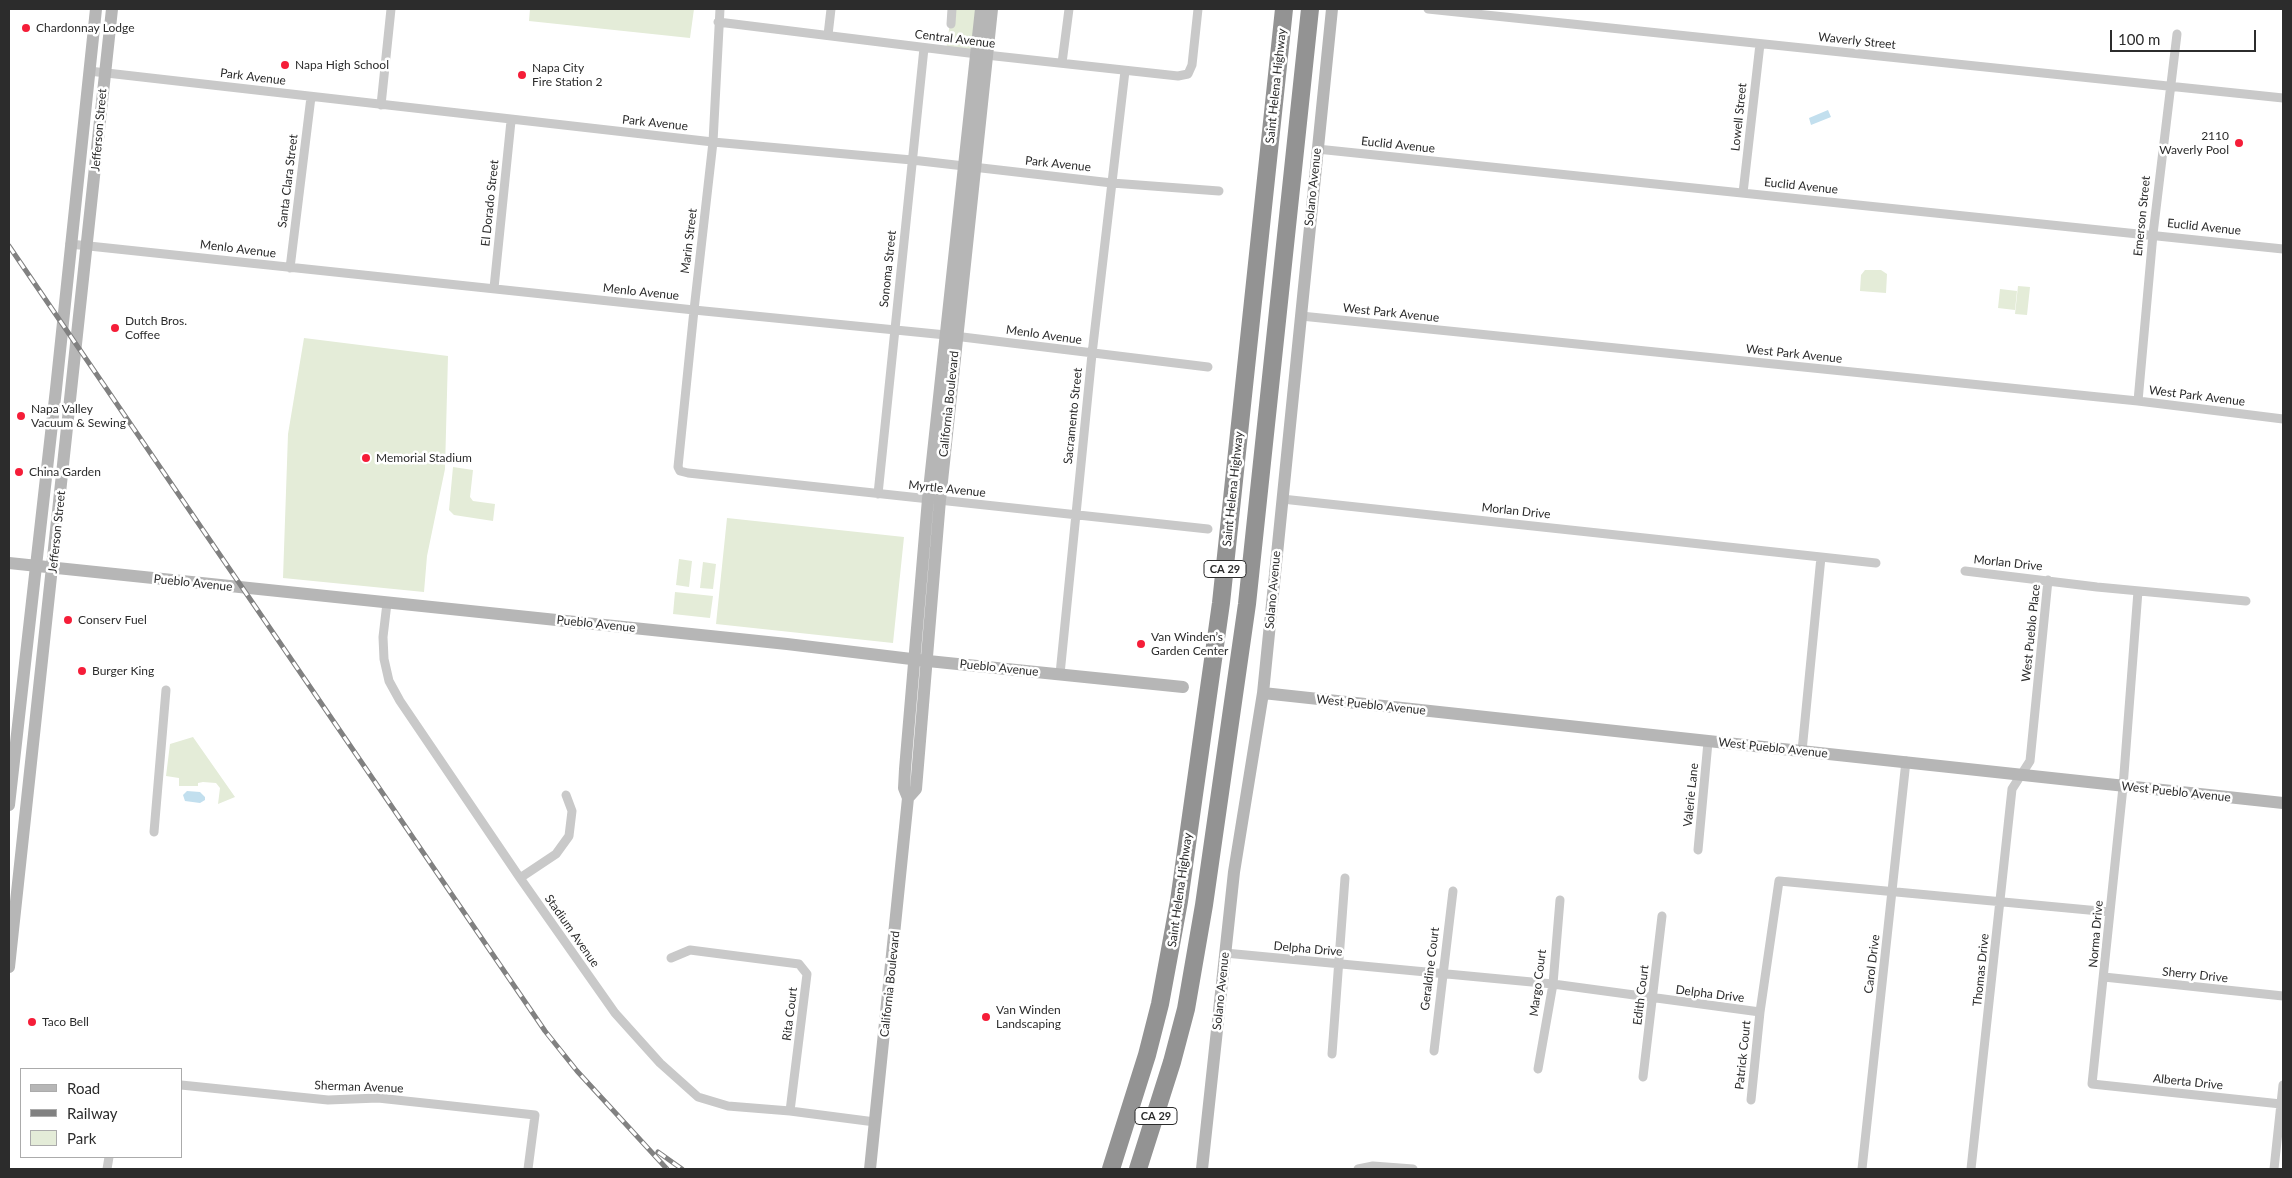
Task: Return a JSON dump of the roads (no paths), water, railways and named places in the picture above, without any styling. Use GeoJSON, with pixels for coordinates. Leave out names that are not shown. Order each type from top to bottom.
{"type":"FeatureCollection","features":[{"type":"Feature","properties":{"kind":"highway","name":"Saint Helena Highway"},"geometry":{"type":"LineString","coordinates":[[1138,1169],[1172,1062],[1196,957],[1247,604],[1310,9]]}},
{"type":"Feature","properties":{"kind":"highway","name":"Saint Helena Highway"},"geometry":{"type":"LineString","coordinates":[[1111,1169],[1131,1108],[1160,1004],[1171,953],[1221,603],[1283,14]]}},
{"type":"Feature","properties":{"kind":"highway"},"geometry":{"type":"LineString","coordinates":[[1147,1169],[1172,1062]]}},
{"type":"Feature","properties":{"kind":"highway"},"geometry":{"type":"LineString","coordinates":[[1103,1169],[1131,1108]]}},
{"type":"Feature","properties":{"kind":"street","name":"Jefferson Street"},"geometry":{"type":"LineString","coordinates":[[9,805],[56,389],[96,9]]}},
{"type":"Feature","properties":{"kind":"street","name":"Jefferson Street"},"geometry":{"type":"LineString","coordinates":[[9,967],[112,9]]}},
{"type":"Feature","properties":{"kind":"street"},"geometry":{"type":"LineString","coordinates":[[381,105],[391,9]]}},
{"type":"Feature","properties":{"kind":"street","name":"Marin Street"},"geometry":{"type":"LineString","coordinates":[[683,472],[678,467],[713,142],[720,9]]}},
{"type":"Feature","properties":{"kind":"street"},"geometry":{"type":"LineString","coordinates":[[828,35],[831,9]]}},
{"type":"Feature","properties":{"kind":"street"},"geometry":{"type":"LineString","coordinates":[[951,24],[952,9]]}},
{"type":"Feature","properties":{"kind":"street","name":"California Boulevard"},"geometry":{"type":"LineString","coordinates":[[981,9],[982,55]]}},
{"type":"Feature","properties":{"kind":"street","name":"California Boulevard"},"geometry":{"type":"LineString","coordinates":[[870,1169],[908,798],[904,788],[921,660],[934,500],[951,335],[982,55],[992,9]]}},
{"type":"Feature","properties":{"kind":"street"},"geometry":{"type":"LineString","coordinates":[[1062,63],[1069,9]]}},
{"type":"Feature","properties":{"kind":"street","name":"Central Avenue"},"geometry":{"type":"LineString","coordinates":[[718,22],[982,55],[1178,76],[1188,74],[1192,65],[1198,9]]}},
{"type":"Feature","properties":{"kind":"street","name":"Solano Avenue"},"geometry":{"type":"LineString","coordinates":[[1202,1169],[1238,846],[1263,693],[1332,9]]}},
{"type":"Feature","properties":{"kind":"street","name":"Waverly Street"},"geometry":{"type":"LineString","coordinates":[[1428,9],[2283,98]]}},
{"type":"Feature","properties":{"kind":"street","name":"Emerson Street"},"geometry":{"type":"LineString","coordinates":[[2138,401],[2152,234],[2177,34]]}},
{"type":"Feature","properties":{"kind":"street","name":"Lowell Street"},"geometry":{"type":"LineString","coordinates":[[1743,193],[1760,44]]}},
{"type":"Feature","properties":{"kind":"street","name":"Sonoma Street"},"geometry":{"type":"LineString","coordinates":[[878,494],[924,48]]}},
{"type":"Feature","properties":{"kind":"street","name":"Park Avenue"},"geometry":{"type":"LineString","coordinates":[[89,71],[511,121],[912,160],[969,168],[1219,191]]}},
{"type":"Feature","properties":{"kind":"street","name":"Sacramento Street"},"geometry":{"type":"LineString","coordinates":[[1060,674],[1092,354],[1125,71]]}},
{"type":"Feature","properties":{"kind":"street","name":"Santa Clara Street"},"geometry":{"type":"LineString","coordinates":[[290,268],[311,97]]}},
{"type":"Feature","properties":{"kind":"street","name":"El Dorado Street"},"geometry":{"type":"LineString","coordinates":[[494,288],[511,121]]}},
{"type":"Feature","properties":{"kind":"street","name":"Euclid Avenue"},"geometry":{"type":"LineString","coordinates":[[1317,149],[2283,249]]}},
{"type":"Feature","properties":{"kind":"street","name":"Menlo Avenue"},"geometry":{"type":"LineString","coordinates":[[70,244],[894,331],[951,335],[1208,367]]}},
{"type":"Feature","properties":{"kind":"street","name":"West Park Avenue"},"geometry":{"type":"LineString","coordinates":[[1301,316],[2138,401],[2283,419]]}},
{"type":"Feature","properties":{"kind":"street","name":"Myrtle Avenue"},"geometry":{"type":"LineString","coordinates":[[683,472],[1208,529]]}},
{"type":"Feature","properties":{"kind":"street","name":"Morlan Drive"},"geometry":{"type":"LineString","coordinates":[[1282,499],[1876,563]]}},
{"type":"Feature","properties":{"kind":"street"},"geometry":{"type":"LineString","coordinates":[[1802,751],[1821,557]]}},
{"type":"Feature","properties":{"kind":"street","name":"Pueblo Avenue"},"geometry":{"type":"LineString","coordinates":[[9,563],[1183,687]]}},
{"type":"Feature","properties":{"kind":"street","name":"Morlan Drive"},"geometry":{"type":"LineString","coordinates":[[1966,570],[2048,580]]}},
{"type":"Feature","properties":{"kind":"street","name":"West Pueblo Place"},"geometry":{"type":"LineString","coordinates":[[2020,776],[2030,761],[2048,580],[2246,601]]}},
{"type":"Feature","properties":{"kind":"street"},"geometry":{"type":"LineString","coordinates":[[2123,787],[2138,591]]}},
{"type":"Feature","properties":{"kind":"street","name":"Stadium Avenue"},"geometry":{"type":"LineString","coordinates":[[387,603],[383,637],[384,659],[389,681],[400,701],[520,878],[615,1013],[660,1063],[698,1097],[728,1106],[790,1111],[875,1122]]}},
{"type":"Feature","properties":{"kind":"street"},"geometry":{"type":"LineString","coordinates":[[154,832],[166,690]]}},
{"type":"Feature","properties":{"kind":"street","name":"West Pueblo Avenue"},"geometry":{"type":"LineString","coordinates":[[1263,693],[2283,803]]}},
{"type":"Feature","properties":{"kind":"street","name":"Valerie Lane"},"geometry":{"type":"LineString","coordinates":[[1698,850],[1708,742]]}},
{"type":"Feature","properties":{"kind":"street","name":"Carol Drive"},"geometry":{"type":"LineString","coordinates":[[1862,1169],[1906,762]]}},
{"type":"Feature","properties":{"kind":"street","name":"Thomas Drive"},"geometry":{"type":"LineString","coordinates":[[1972,1169],[2012,789],[2020,776]]}},
{"type":"Feature","properties":{"kind":"street","name":"Norma Drive"},"geometry":{"type":"LineString","coordinates":[[2092,1084],[2123,787]]}},
{"type":"Feature","properties":{"kind":"street"},"geometry":{"type":"LineString","coordinates":[[520,878],[556,854],[569,836],[572,811],[566,795]]}},
{"type":"Feature","properties":{"kind":"street"},"geometry":{"type":"LineString","coordinates":[[1332,1054],[1337,965],[1345,878]]}},
{"type":"Feature","properties":{"kind":"street","name":"Delpha Drive"},"geometry":{"type":"LineString","coordinates":[[1225,954],[1337,965],[1442,972],[1552,984],[1760,1012],[1779,880],[2110,912]]}},
{"type":"Feature","properties":{"kind":"street","name":"Geraldine Court"},"geometry":{"type":"LineString","coordinates":[[1434,1051],[1453,891]]}},
{"type":"Feature","properties":{"kind":"street","name":"Margo Court"},"geometry":{"type":"LineString","coordinates":[[1538,1069],[1552,984],[1560,900]]}},
{"type":"Feature","properties":{"kind":"street","name":"Edith Court"},"geometry":{"type":"LineString","coordinates":[[1643,1077],[1662,916]]}},
{"type":"Feature","properties":{"kind":"street","name":"Rita Court"},"geometry":{"type":"LineString","coordinates":[[671,958],[690,950],[799,964],[807,974],[790,1111]]}},
{"type":"Feature","properties":{"kind":"street","name":"Sherry Drive"},"geometry":{"type":"LineString","coordinates":[[2104,977],[2283,996]]}},
{"type":"Feature","properties":{"kind":"street","name":"Patrick Court"},"geometry":{"type":"LineString","coordinates":[[1750,1100],[1760,1012]]}},
{"type":"Feature","properties":{"kind":"street","name":"Alberta Drive"},"geometry":{"type":"LineString","coordinates":[[2092,1084],[2281,1104]]}},
{"type":"Feature","properties":{"kind":"street","name":"Sherman Avenue"},"geometry":{"type":"LineString","coordinates":[[182,1085],[328,1100],[378,1098],[535,1115],[528,1169]]}},
{"type":"Feature","properties":{"kind":"street"},"geometry":{"type":"LineString","coordinates":[[2274,1169],[2283,1085]]}},
{"type":"Feature","properties":{"kind":"street"},"geometry":{"type":"LineString","coordinates":[[1358,1169],[1373,1166],[1413,1169]]}},
{"type":"Feature","properties":{"kind":"water"},"geometry":{"type":"Polygon","coordinates":[[[1828,110],[1831,117],[1811,125],[1809,118],[1828,110]]]}},
{"type":"Feature","properties":{"kind":"water"},"geometry":{"type":"Polygon","coordinates":[[[187,791],[200,792],[205,797],[205,800],[200,803],[185,801],[183,795],[187,791]]]}},
{"type":"Feature","properties":{"kind":"railway"},"geometry":{"type":"LineString","coordinates":[[9,246],[545,1031],[577,1071],[667,1169]]}},
{"type":"Feature","properties":{"kind":"railway"},"geometry":{"type":"LineString","coordinates":[[658,1152],[682,1169]]}},
{"type":"Feature","properties":{"kind":"place","name":"Chardonnay Lodge"},"geometry":{"type":"Point","coordinates":[26,28]}},
{"type":"Feature","properties":{"kind":"place","name":"Napa High School"},"geometry":{"type":"Point","coordinates":[285,65]}},
{"type":"Feature","properties":{"kind":"place","name":"Napa City Fire Station 2"},"geometry":{"type":"Point","coordinates":[522,75]}},
{"type":"Feature","properties":{"kind":"place","name":"2110 Waverly Pool"},"geometry":{"type":"Point","coordinates":[2239,143]}},
{"type":"Feature","properties":{"kind":"place","name":"Dutch Bros. Coffee"},"geometry":{"type":"Point","coordinates":[115,328]}},
{"type":"Feature","properties":{"kind":"place","name":"Napa Valley Vacuum & Sewing"},"geometry":{"type":"Point","coordinates":[21,416]}},
{"type":"Feature","properties":{"kind":"place","name":"Memorial Stadium"},"geometry":{"type":"Point","coordinates":[366,458]}},
{"type":"Feature","properties":{"kind":"place","name":"China Garden"},"geometry":{"type":"Point","coordinates":[19,472]}},
{"type":"Feature","properties":{"kind":"place","name":"Conserv Fuel"},"geometry":{"type":"Point","coordinates":[68,620]}},
{"type":"Feature","properties":{"kind":"place","name":"Van Winden’s Garden Center"},"geometry":{"type":"Point","coordinates":[1141,644]}},
{"type":"Feature","properties":{"kind":"place","name":"Burger King"},"geometry":{"type":"Point","coordinates":[82,671]}},
{"type":"Feature","properties":{"kind":"place","name":"Van Winden Landscaping"},"geometry":{"type":"Point","coordinates":[986,1017]}},
{"type":"Feature","properties":{"kind":"place","name":"Taco Bell"},"geometry":{"type":"Point","coordinates":[32,1022]}}]}
